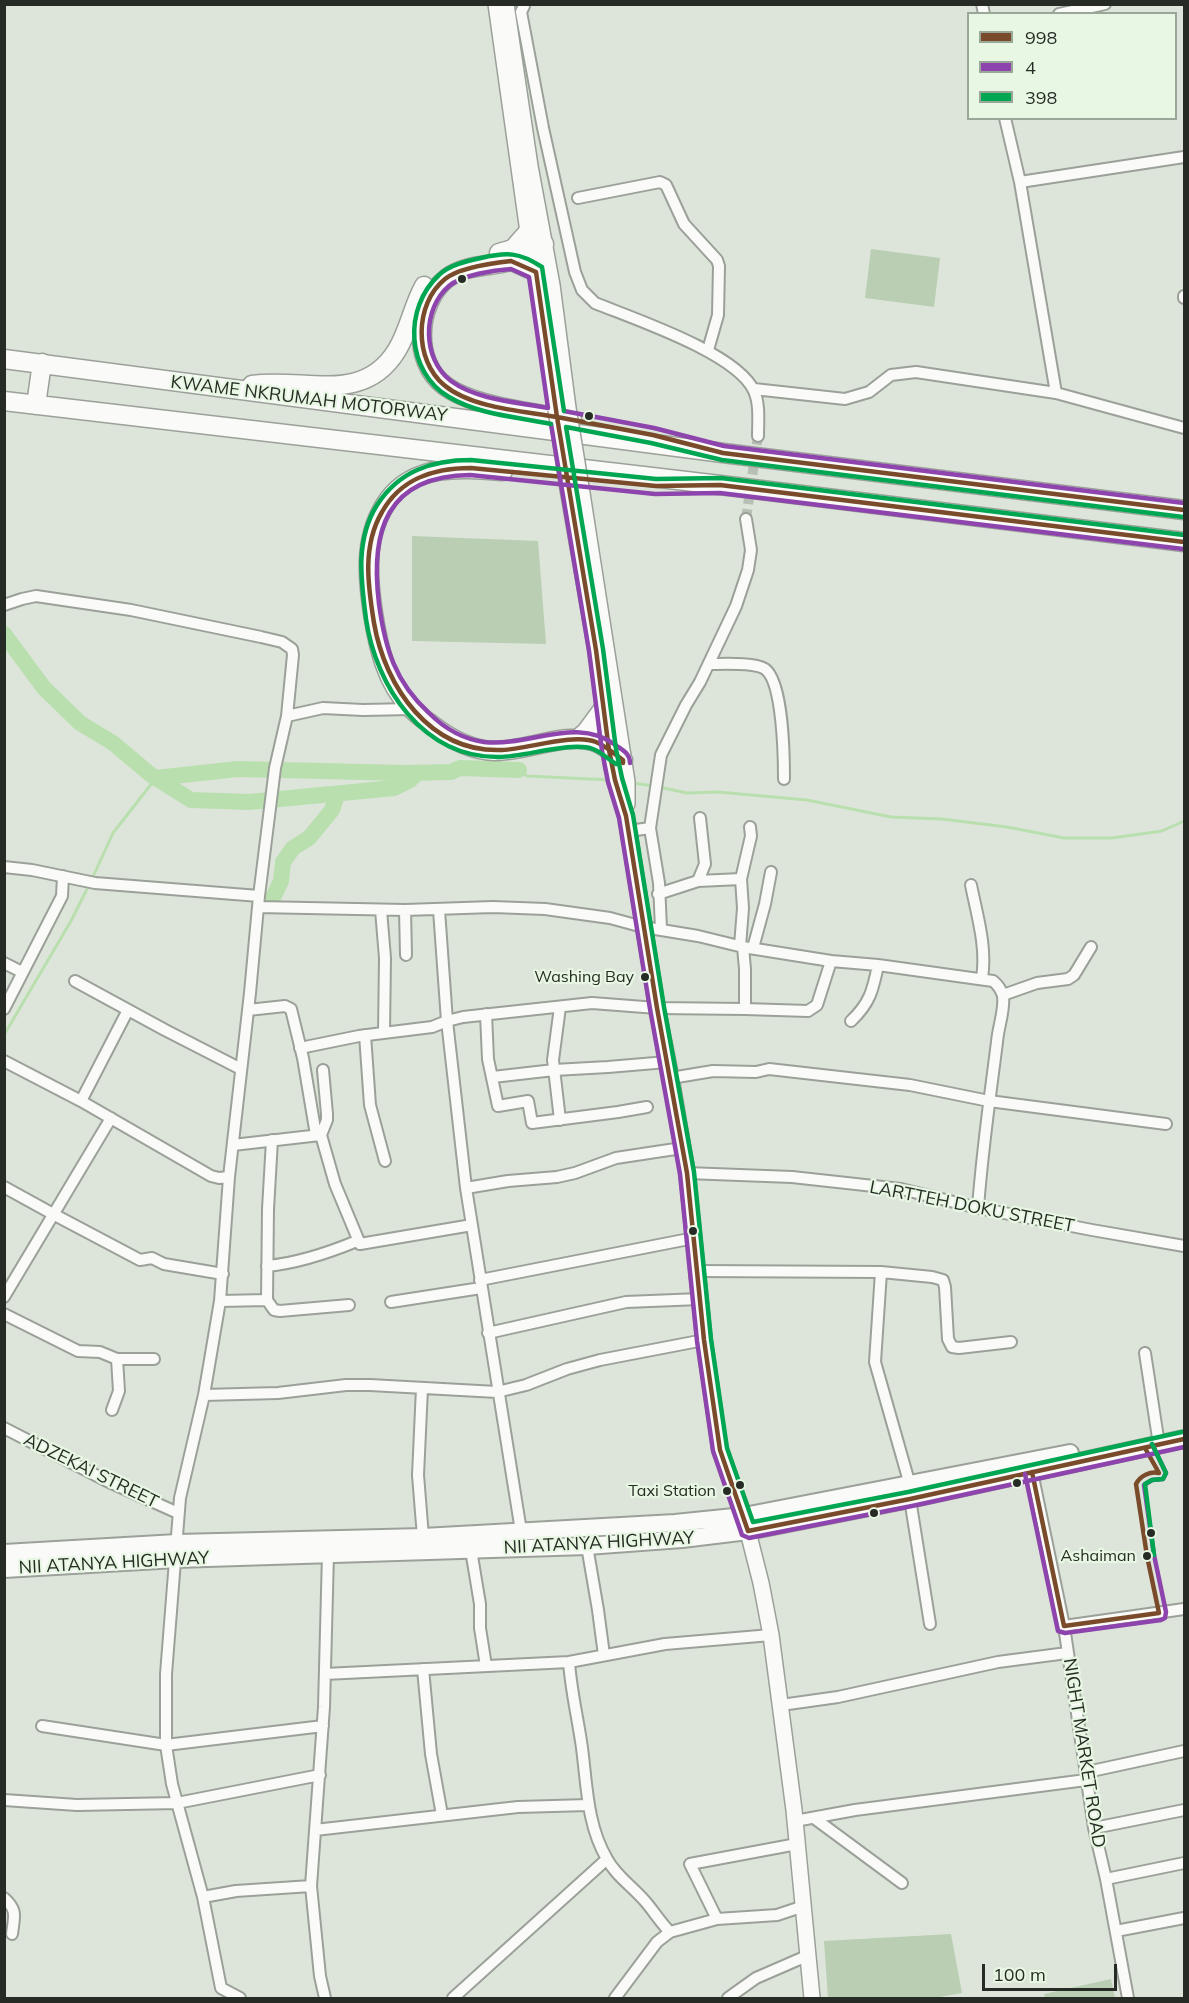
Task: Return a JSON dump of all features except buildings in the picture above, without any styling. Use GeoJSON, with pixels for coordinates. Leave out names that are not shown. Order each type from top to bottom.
{"type":"FeatureCollection","features":[{"type":"Feature","properties":{"kind":"highway"},"geometry":{"type":"LineString","coordinates":[[226,389],[267,382],[338,386],[372,375],[386,364],[398,348],[418,298],[433,275],[443,268],[468,258],[513,249],[528,232]]}},
{"type":"Feature","properties":{"kind":"highway"},"geometry":{"type":"LineString","coordinates":[[538,247],[512,261],[462,271],[446,279],[435,292],[423,321],[422,347],[426,362],[433,374],[444,385],[464,396],[489,404],[686,442],[723,453]]}},
{"type":"Feature","properties":{"kind":"highway"},"geometry":{"type":"LineString","coordinates":[[512,261],[536,273]]}},
{"type":"Feature","properties":{"kind":"highway","name":"KWAME NKRUMAH MOTORWAY"},"geometry":{"type":"LineString","coordinates":[[4,359],[723,453],[1185,510]]}},
{"type":"Feature","properties":{"kind":"highway"},"geometry":{"type":"LineString","coordinates":[[36,405],[42,363]]}},
{"type":"Feature","properties":{"kind":"highway","name":"KWAME NKRUMAH MOTORWAY"},"geometry":{"type":"LineString","coordinates":[[4,401],[720,484],[1185,542]]}},
{"type":"Feature","properties":{"kind":"highway"},"geometry":{"type":"LineString","coordinates":[[616,755],[594,741],[579,738],[493,751],[448,738],[411,709],[396,690],[388,674],[376,635],[368,564],[376,524],[389,501],[411,481],[434,471],[494,470],[676,487],[720,484]]}},
{"type":"Feature","properties":{"kind":"highway"},"geometry":{"type":"LineString","coordinates":[[579,738],[603,709]]}},
{"type":"Feature","properties":{"kind":"main road"},"geometry":{"type":"LineString","coordinates":[[496,4],[528,232],[538,247],[552,285],[562,409]]}},
{"type":"Feature","properties":{"kind":"main road"},"geometry":{"type":"LineString","coordinates":[[506,4],[519,36],[538,247],[536,273],[562,409],[616,755],[615,781],[628,824],[643,927],[687,1173],[704,1340],[720,1450],[746,1524],[771,1635],[795,1821],[812,1998]]}},
{"type":"Feature","properties":{"kind":"main road"},"geometry":{"type":"LineString","coordinates":[[574,488],[603,709],[616,755]]}},
{"type":"Feature","properties":{"kind":"main road"},"geometry":{"type":"LineString","coordinates":[[910,1492],[1026,1460],[1185,1433]]}},
{"type":"Feature","properties":{"kind":"main road","name":"NII ATANYA HIGHWAY"},"geometry":{"type":"LineString","coordinates":[[4,1569],[177,1551],[328,1554],[587,1546],[682,1539],[910,1492],[1032,1472],[1185,1439]]}},
{"type":"Feature","properties":{"kind":"main road"},"geometry":{"type":"LineString","coordinates":[[4,1553],[177,1551],[657,1524],[746,1524]]}},
{"type":"Feature","properties":{"kind":"street"},"geometry":{"type":"LineString","coordinates":[[1068,12],[1105,4]]}},
{"type":"Feature","properties":{"kind":"street"},"geometry":{"type":"LineString","coordinates":[[524,6],[521,12],[519,36],[543,128],[574,272],[582,290],[596,303],[708,350],[734,367],[754,389],[757,402],[758,436]]}},
{"type":"Feature","properties":{"kind":"street"},"geometry":{"type":"LineString","coordinates":[[1005,120],[1020,182],[1056,393]]}},
{"type":"Feature","properties":{"kind":"street"},"geometry":{"type":"LineString","coordinates":[[1020,182],[1185,157]]}},
{"type":"Feature","properties":{"kind":"street"},"geometry":{"type":"LineString","coordinates":[[578,198],[660,182],[666,184],[684,224],[717,260],[719,266],[718,315],[708,350]]}},
{"type":"Feature","properties":{"kind":"street"},"geometry":{"type":"LineString","coordinates":[[754,389],[845,399],[869,392],[891,375],[916,372],[1056,393],[1185,428]]}},
{"type":"Feature","properties":{"kind":"street"},"geometry":{"type":"LineString","coordinates":[[661,929],[658,877],[650,828],[661,755],[709,664],[736,606],[748,570],[751,550],[746,519]]}},
{"type":"Feature","properties":{"kind":"street"},"geometry":{"type":"LineString","coordinates":[[4,605],[36,596],[131,610],[282,642],[292,649],[287,716],[275,768],[258,901],[232,1145],[220,1301],[204,1395],[178,1513],[177,1551],[166,1674],[166,1746],[177,1803],[203,1897],[218,1994],[240,1998]]}},
{"type":"Feature","properties":{"kind":"street"},"geometry":{"type":"LineString","coordinates":[[709,664],[758,666],[766,669],[772,677],[776,686],[783,732],[784,779]]}},
{"type":"Feature","properties":{"kind":"street"},"geometry":{"type":"LineString","coordinates":[[287,716],[323,708],[411,709]]}},
{"type":"Feature","properties":{"kind":"street"},"geometry":{"type":"LineString","coordinates":[[698,881],[705,864],[700,818]]}},
{"type":"Feature","properties":{"kind":"street"},"geometry":{"type":"LineString","coordinates":[[628,824],[650,828]]}},
{"type":"Feature","properties":{"kind":"street"},"geometry":{"type":"LineString","coordinates":[[745,1009],[746,969],[741,879],[751,836],[750,827]]}},
{"type":"Feature","properties":{"kind":"street"},"geometry":{"type":"LineString","coordinates":[[4,867],[91,882],[258,901],[381,910],[493,907],[545,909],[610,918],[643,927],[745,947],[831,961],[993,981],[1003,995],[1003,1004],[998,1026],[978,1208]]}},
{"type":"Feature","properties":{"kind":"street"},"geometry":{"type":"LineString","coordinates":[[745,947],[763,913],[771,872]]}},
{"type":"Feature","properties":{"kind":"street"},"geometry":{"type":"LineString","coordinates":[[4,1009],[62,896],[63,876]]}},
{"type":"Feature","properties":{"kind":"street"},"geometry":{"type":"LineString","coordinates":[[658,894],[698,881],[741,879]]}},
{"type":"Feature","properties":{"kind":"street"},"geometry":{"type":"LineString","coordinates":[[971,885],[983,952],[982,978]]}},
{"type":"Feature","properties":{"kind":"street"},"geometry":{"type":"LineString","coordinates":[[381,910],[385,958],[384,1033]]}},
{"type":"Feature","properties":{"kind":"street"},"geometry":{"type":"LineString","coordinates":[[405,910],[406,955]]}},
{"type":"Feature","properties":{"kind":"street"},"geometry":{"type":"LineString","coordinates":[[439,910],[447,1021],[466,1188],[520,1531]]}},
{"type":"Feature","properties":{"kind":"street"},"geometry":{"type":"LineString","coordinates":[[1003,995],[1037,983],[1068,979],[1074,975],[1090,947]]}},
{"type":"Feature","properties":{"kind":"street"},"geometry":{"type":"LineString","coordinates":[[300,1048],[365,1035],[432,1027],[447,1021],[486,1014],[560,1006],[607,1003],[657,1008],[808,1011],[817,1005],[831,961]]}},
{"type":"Feature","properties":{"kind":"street"},"geometry":{"type":"LineString","coordinates":[[4,963],[22,972]]}},
{"type":"Feature","properties":{"kind":"street"},"geometry":{"type":"LineString","coordinates":[[851,1020],[867,1005],[873,991],[878,965]]}},
{"type":"Feature","properties":{"kind":"street"},"geometry":{"type":"LineString","coordinates":[[75,981],[241,1069]]}},
{"type":"Feature","properties":{"kind":"street"},"geometry":{"type":"LineString","coordinates":[[248,1010],[285,1006],[291,1010],[318,1135],[357,1241],[363,1244],[472,1225]]}},
{"type":"Feature","properties":{"kind":"street"},"geometry":{"type":"LineString","coordinates":[[560,1006],[554,1070],[560,1120]]}},
{"type":"Feature","properties":{"kind":"street"},"geometry":{"type":"LineString","coordinates":[[81,1101],[128,1010]]}},
{"type":"Feature","properties":{"kind":"street"},"geometry":{"type":"LineString","coordinates":[[486,1014],[489,1059],[498,1106],[528,1101],[532,1123],[647,1107]]}},
{"type":"Feature","properties":{"kind":"street"},"geometry":{"type":"LineString","coordinates":[[365,1035],[370,1105],[385,1161]]}},
{"type":"Feature","properties":{"kind":"street"},"geometry":{"type":"LineString","coordinates":[[4,1061],[81,1101],[211,1176],[229,1177]]}},
{"type":"Feature","properties":{"kind":"street"},"geometry":{"type":"LineString","coordinates":[[493,1077],[667,1062]]}},
{"type":"Feature","properties":{"kind":"street"},"geometry":{"type":"LineString","coordinates":[[671,1078],[713,1071],[756,1072],[769,1069],[910,1085],[989,1101],[1166,1124]]}},
{"type":"Feature","properties":{"kind":"street"},"geometry":{"type":"LineString","coordinates":[[318,1135],[327,1114],[323,1070]]}},
{"type":"Feature","properties":{"kind":"street"},"geometry":{"type":"LineString","coordinates":[[4,1297],[111,1118]]}},
{"type":"Feature","properties":{"kind":"street"},"geometry":{"type":"LineString","coordinates":[[232,1145],[318,1135]]}},
{"type":"Feature","properties":{"kind":"street"},"geometry":{"type":"LineString","coordinates":[[272,1140],[267,1209],[267,1299],[274,1310],[280,1311],[349,1305]]}},
{"type":"Feature","properties":{"kind":"street"},"geometry":{"type":"LineString","coordinates":[[466,1188],[508,1181],[557,1177],[616,1158],[682,1148]]}},
{"type":"Feature","properties":{"kind":"street","name":"LARTTEH DOKU STREET"},"geometry":{"type":"LineString","coordinates":[[687,1173],[792,1178],[901,1189],[978,1208],[1185,1246]]}},
{"type":"Feature","properties":{"kind":"street"},"geometry":{"type":"LineString","coordinates":[[4,1186],[140,1260],[152,1258],[164,1264],[223,1274]]}},
{"type":"Feature","properties":{"kind":"street"},"geometry":{"type":"LineString","coordinates":[[391,1302],[694,1238]]}},
{"type":"Feature","properties":{"kind":"street"},"geometry":{"type":"LineString","coordinates":[[267,1266],[290,1264],[357,1241]]}},
{"type":"Feature","properties":{"kind":"street"},"geometry":{"type":"LineString","coordinates":[[698,1271],[881,1272],[932,1277],[943,1281],[945,1287],[948,1340],[952,1347],[1011,1342]]}},
{"type":"Feature","properties":{"kind":"street"},"geometry":{"type":"LineString","coordinates":[[881,1272],[875,1362],[910,1492],[930,1624]]}},
{"type":"Feature","properties":{"kind":"street"},"geometry":{"type":"LineString","coordinates":[[220,1301],[267,1299]]}},
{"type":"Feature","properties":{"kind":"street"},"geometry":{"type":"LineString","coordinates":[[488,1333],[626,1302],[700,1299]]}},
{"type":"Feature","properties":{"kind":"street"},"geometry":{"type":"LineString","coordinates":[[4,1314],[78,1351],[100,1352],[117,1359],[154,1359]]}},
{"type":"Feature","properties":{"kind":"street"},"geometry":{"type":"LineString","coordinates":[[204,1395],[278,1393],[346,1385],[498,1392],[600,1360],[704,1340]]}},
{"type":"Feature","properties":{"kind":"street"},"geometry":{"type":"LineString","coordinates":[[1145,1353],[1158,1438]]}},
{"type":"Feature","properties":{"kind":"street"},"geometry":{"type":"LineString","coordinates":[[112,1410],[119,1391],[117,1359]]}},
{"type":"Feature","properties":{"kind":"street"},"geometry":{"type":"LineString","coordinates":[[422,1388],[418,1475],[423,1538]]}},
{"type":"Feature","properties":{"kind":"street","name":"ADZEKAI STREET"},"geometry":{"type":"LineString","coordinates":[[4,1428],[107,1481],[178,1513]]}},
{"type":"Feature","properties":{"kind":"street","name":"NIGHT MARKET ROAD"},"geometry":{"type":"LineString","coordinates":[[1032,1472],[1064,1626],[1094,1828],[1128,1998]]}},
{"type":"Feature","properties":{"kind":"street"},"geometry":{"type":"LineString","coordinates":[[587,1546],[603,1655]]}},
{"type":"Feature","properties":{"kind":"street"},"geometry":{"type":"LineString","coordinates":[[471,1550],[480,1604],[480,1628],[486,1666]]}},
{"type":"Feature","properties":{"kind":"street"},"geometry":{"type":"LineString","coordinates":[[325,1998],[320,1976],[310,1886],[326,1674],[328,1554]]}},
{"type":"Feature","properties":{"kind":"street"},"geometry":{"type":"LineString","coordinates":[[1064,1626],[1185,1609]]}},
{"type":"Feature","properties":{"kind":"street"},"geometry":{"type":"LineString","coordinates":[[326,1674],[569,1662],[664,1644],[771,1635]]}},
{"type":"Feature","properties":{"kind":"street"},"geometry":{"type":"LineString","coordinates":[[781,1705],[838,1697],[998,1662],[1067,1653]]}},
{"type":"Feature","properties":{"kind":"street"},"geometry":{"type":"LineString","coordinates":[[569,1662],[590,1819],[615,1872],[644,1900],[670,1932]]}},
{"type":"Feature","properties":{"kind":"street"},"geometry":{"type":"LineString","coordinates":[[423,1669],[431,1754],[442,1815]]}},
{"type":"Feature","properties":{"kind":"street"},"geometry":{"type":"LineString","coordinates":[[42,1726],[166,1746],[323,1726]]}},
{"type":"Feature","properties":{"kind":"street"},"geometry":{"type":"LineString","coordinates":[[795,1821],[1087,1776],[1185,1751]]}},
{"type":"Feature","properties":{"kind":"street"},"geometry":{"type":"LineString","coordinates":[[4,1800],[77,1805],[177,1803],[320,1775]]}},
{"type":"Feature","properties":{"kind":"street"},"geometry":{"type":"LineString","coordinates":[[315,1830],[518,1807],[588,1805]]}},
{"type":"Feature","properties":{"kind":"street"},"geometry":{"type":"LineString","coordinates":[[1094,1828],[1185,1810]]}},
{"type":"Feature","properties":{"kind":"street"},"geometry":{"type":"LineString","coordinates":[[814,1818],[902,1883]]}},
{"type":"Feature","properties":{"kind":"street"},"geometry":{"type":"LineString","coordinates":[[717,1919],[690,1863],[797,1844]]}},
{"type":"Feature","properties":{"kind":"street"},"geometry":{"type":"LineString","coordinates":[[453,1998],[607,1859]]}},
{"type":"Feature","properties":{"kind":"street"},"geometry":{"type":"LineString","coordinates":[[1106,1879],[1185,1863]]}},
{"type":"Feature","properties":{"kind":"street"},"geometry":{"type":"LineString","coordinates":[[203,1897],[236,1891],[310,1886]]}},
{"type":"Feature","properties":{"kind":"street"},"geometry":{"type":"LineString","coordinates":[[4,1899],[13,1906],[15,1912],[12,1934]]}},
{"type":"Feature","properties":{"kind":"street"},"geometry":{"type":"LineString","coordinates":[[615,1998],[657,1942],[670,1932],[717,1919],[777,1915],[804,1906]]}},
{"type":"Feature","properties":{"kind":"street"},"geometry":{"type":"LineString","coordinates":[[1116,1931],[1185,1917]]}},
{"type":"Feature","properties":{"kind":"street"},"geometry":{"type":"LineString","coordinates":[[728,1998],[756,1978],[809,1955]]}},
{"type":"Feature","properties":{"kind":"green space"},"geometry":{"type":"Polygon","coordinates":[[[871,249],[940,258],[934,307],[865,298],[871,249]]]}},
{"type":"Feature","properties":{"kind":"green space"},"geometry":{"type":"Polygon","coordinates":[[[412,536],[538,541],[546,644],[412,641],[412,536]]]}},
{"type":"Feature","properties":{"kind":"green space"},"geometry":{"type":"Polygon","coordinates":[[[951,1934],[962,1993],[934,1998],[828,1998],[824,1941],[951,1934]]]}},
{"type":"Feature","properties":{"kind":"green space"},"geometry":{"type":"Polygon","coordinates":[[[1111,1979],[1115,1998],[1045,1998],[1044,1994],[1111,1979]]]}},
{"type":"Feature","properties":{"kind":"waterway"},"geometry":{"type":"LineString","coordinates":[[4,634],[44,688],[80,723],[113,743],[151,775],[191,800],[249,802],[394,788],[410,780],[417,773]]}},
{"type":"Feature","properties":{"kind":"waterway"},"geometry":{"type":"LineString","coordinates":[[156,778],[237,769],[405,773],[451,772],[460,768],[519,770]]}},
{"type":"Feature","properties":{"kind":"waterway"},"geometry":{"type":"LineString","coordinates":[[519,770],[527,776],[611,780]]}},
{"type":"Feature","properties":{"kind":"waterway"},"geometry":{"type":"LineString","coordinates":[[92,879],[113,833],[156,778]]}},
{"type":"Feature","properties":{"kind":"waterway"},"geometry":{"type":"LineString","coordinates":[[633,783],[653,786]]}},
{"type":"Feature","properties":{"kind":"waterway"},"geometry":{"type":"LineString","coordinates":[[659,787],[687,793],[718,792],[807,800],[891,817],[942,819],[1007,827],[1064,838],[1112,838],[1162,831],[1184,821]]}},
{"type":"Feature","properties":{"kind":"waterway"},"geometry":{"type":"LineString","coordinates":[[272,900],[281,881],[283,862],[293,848],[309,838],[332,810],[337,795]]}},
{"type":"Feature","properties":{"kind":"waterway"},"geometry":{"type":"LineString","coordinates":[[4,1035],[71,921],[89,885]]}},
{"type":"Feature","properties":{"kind":"tunnel"},"geometry":{"type":"LineString","coordinates":[[746,519],[758,436]]}},
{"type":"Feature","properties":{"kind":"transit line","name":"398"},"geometry":{"type":"LineString","coordinates":[[551,424],[473,408],[449,397],[435,386],[424,372],[417,356],[414,339],[415,322],[419,304],[427,289],[439,275],[458,264],[498,255],[519,256],[542,267],[564,411]]}},
{"type":"Feature","properties":{"kind":"transit line","name":"998"},"geometry":{"type":"LineString","coordinates":[[511,261],[536,272],[557,417],[483,404],[468,399],[444,385],[434,374],[427,361],[423,347],[423,317],[435,290],[445,279],[459,271],[511,261]]}},
{"type":"Feature","properties":{"kind":"transit line","name":"4"},"geometry":{"type":"LineString","coordinates":[[511,269],[529,277],[548,408],[485,396],[461,387],[441,372],[431,347],[430,320],[440,296],[449,286],[470,276],[511,269]]}},
{"type":"Feature","properties":{"kind":"transit line","name":"4"},"geometry":{"type":"LineString","coordinates":[[564,411],[654,428],[724,446],[1184,503]]}},
{"type":"Feature","properties":{"kind":"transit line","name":"998"},"geometry":{"type":"LineString","coordinates":[[557,417],[653,435],[723,453],[1184,510]]}},
{"type":"Feature","properties":{"kind":"transit line","name":"998"},"geometry":{"type":"LineString","coordinates":[[557,417],[596,650],[609,750],[626,816],[687,1173],[704,1340],[720,1450],[748,1531],[910,1499],[1184,1439]]}},
{"type":"Feature","properties":{"kind":"transit line","name":"4"},"geometry":{"type":"LineString","coordinates":[[551,424],[589,651],[602,751],[608,782],[619,818],[680,1174],[697,1341],[713,1451],[742,1535],[749,1538],[912,1506],[1184,1447]]}},
{"type":"Feature","properties":{"kind":"transit line","name":"398"},"geometry":{"type":"LineString","coordinates":[[1182,1432],[908,1492],[753,1522],[727,1448],[711,1339],[694,1172],[633,815],[616,749],[603,649],[566,427],[651,443],[722,460],[1183,517]]}},
{"type":"Feature","properties":{"kind":"transit line","name":"398"},"geometry":{"type":"LineString","coordinates":[[616,764],[596,750],[584,747],[560,748],[499,757],[472,754],[448,745],[426,732],[408,714],[392,693],[371,644],[361,575],[365,532],[370,518],[377,505],[395,484],[430,465],[471,460],[656,479],[721,478],[1184,535]]}},
{"type":"Feature","properties":{"kind":"transit line","name":"998"},"geometry":{"type":"LineString","coordinates":[[623,763],[623,760],[603,746],[586,740],[563,740],[502,750],[476,748],[453,740],[433,728],[415,712],[400,692],[380,647],[374,623],[368,566],[371,538],[382,512],[390,500],[409,483],[444,470],[471,468],[656,486],[720,485],[1184,542]]}},
{"type":"Feature","properties":{"kind":"transit line","name":"4"},"geometry":{"type":"LineString","coordinates":[[630,763],[628,755],[617,746],[601,737],[586,733],[569,732],[502,742],[484,742],[469,738],[441,723],[417,701],[400,676],[388,650],[381,620],[377,578],[382,531],[390,512],[402,497],[419,485],[442,478],[470,475],[655,494],[720,493],[1183,549]]}},
{"type":"Feature","properties":{"kind":"transit line","name":"4"},"geometry":{"type":"LineString","coordinates":[[1025,1474],[1058,1631],[1065,1633],[1161,1620],[1165,1618],[1166,1612],[1154,1555],[1144,1485],[1152,1480],[1163,1479],[1166,1473],[1152,1444]]}},
{"type":"Feature","properties":{"kind":"transit line","name":"398"},"geometry":{"type":"LineString","coordinates":[[1152,1444],[1166,1473],[1163,1479],[1152,1480],[1145,1484],[1154,1555]]}},
{"type":"Feature","properties":{"kind":"transit line","name":"998"},"geometry":{"type":"LineString","coordinates":[[1032,1472],[1064,1626],[1159,1613],[1147,1556],[1136,1484],[1146,1475],[1159,1473],[1145,1448]]}},
{"type":"Feature","properties":{"kind":"place","name":"Washing Bay"},"geometry":{"type":"Point","coordinates":[645,977]}},
{"type":"Feature","properties":{"kind":"place","name":"Taxi Station"},"geometry":{"type":"Point","coordinates":[727,1491]}},
{"type":"Feature","properties":{"kind":"place","name":"Ashaiman"},"geometry":{"type":"Point","coordinates":[1147,1556]}}]}
